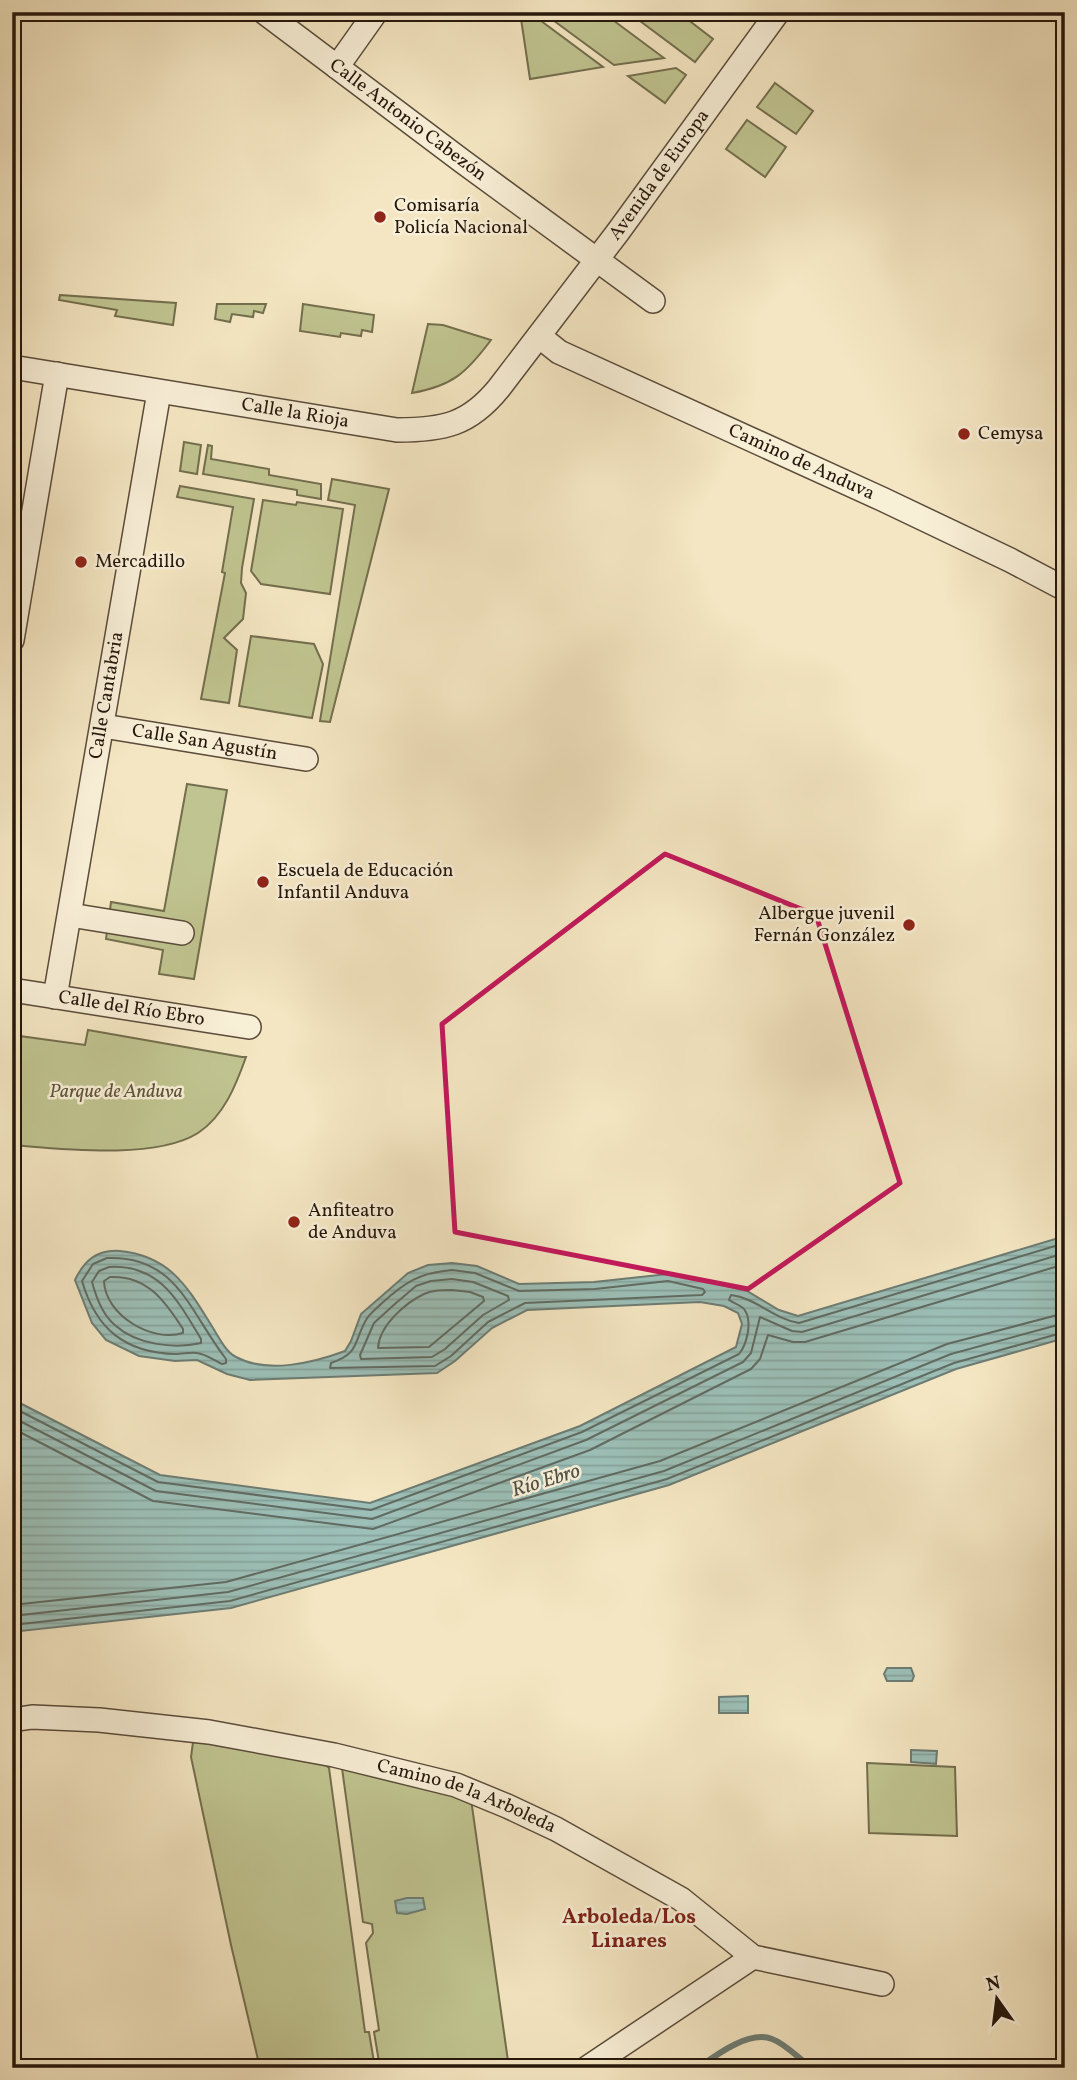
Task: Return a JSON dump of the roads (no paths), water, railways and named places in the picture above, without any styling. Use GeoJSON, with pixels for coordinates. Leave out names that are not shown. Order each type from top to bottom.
{"type":"FeatureCollection","features":[{"type":"Feature","properties":{"kind":"street","name":"Calle Antonio Cabezón"},"geometry":{"type":"LineString","coordinates":[[264,12],[653,301]]}},
{"type":"Feature","properties":{"kind":"street"},"geometry":{"type":"LineString","coordinates":[[337,66],[376,12]]}},
{"type":"Feature","properties":{"kind":"street","name":"Avenida de Europa"},"geometry":{"type":"LineString","coordinates":[[539,336],[778,12]]}},
{"type":"Feature","properties":{"kind":"street","name":"Calle la Rioja"},"geometry":{"type":"LineString","coordinates":[[12,367],[397,430],[438,428],[448,427],[485,405],[539,336]]}},
{"type":"Feature","properties":{"kind":"street","name":"Camino de Anduva"},"geometry":{"type":"LineString","coordinates":[[539,336],[559,352],[882,499],[1065,589]]}},
{"type":"Feature","properties":{"kind":"street"},"geometry":{"type":"LineString","coordinates":[[12,640],[57,374]]}},
{"type":"Feature","properties":{"kind":"street","name":"Calle Cantabria"},"geometry":{"type":"LineString","coordinates":[[55,997],[159,391]]}},
{"type":"Feature","properties":{"kind":"street","name":"Calle San Agustín"},"geometry":{"type":"LineString","coordinates":[[103,726],[306,759]]}},
{"type":"Feature","properties":{"kind":"street"},"geometry":{"type":"LineString","coordinates":[[70,915],[182,933]]}},
{"type":"Feature","properties":{"kind":"street","name":"Calle del Río Ebro"},"geometry":{"type":"LineString","coordinates":[[12,990],[249,1027]]}},
{"type":"Feature","properties":{"kind":"street","name":"Camino de la Arboleda"},"geometry":{"type":"LineString","coordinates":[[12,1720],[32,1717],[88,1719],[209,1732],[334,1755],[456,1785],[555,1829],[681,1899],[753,1957],[882,1984]]}},
{"type":"Feature","properties":{"kind":"street"},"geometry":{"type":"LineString","coordinates":[[587,2068],[753,1957]]}},
{"type":"Feature","properties":{"kind":"water","name":"Río Ebro"},"geometry":{"type":"Polygon","coordinates":[[[1065,1236],[1065,1338],[956,1369],[669,1485],[231,1608],[12,1632],[12,1399],[160,1475],[370,1503],[580,1426],[736,1347],[742,1324],[738,1313],[724,1306],[700,1302],[527,1310],[492,1328],[455,1361],[437,1373],[250,1380],[227,1374],[197,1360],[175,1361],[139,1356],[106,1340],[92,1323],[75,1280],[87,1262],[98,1254],[120,1251],[138,1254],[165,1267],[186,1287],[229,1352],[248,1362],[276,1366],[305,1363],[345,1351],[361,1314],[408,1273],[428,1265],[452,1263],[477,1266],[519,1284],[594,1282],[668,1274],[747,1291],[779,1310],[798,1316],[1065,1236]]]}},
{"type":"Feature","properties":{"kind":"water"},"geometry":{"type":"Polygon","coordinates":[[[887,1668],[911,1668],[914,1676],[912,1681],[887,1681],[884,1674],[887,1668]]]}},
{"type":"Feature","properties":{"kind":"water"},"geometry":{"type":"Polygon","coordinates":[[[748,1696],[748,1713],[719,1713],[719,1697],[748,1696]]]}},
{"type":"Feature","properties":{"kind":"water"},"geometry":{"type":"Polygon","coordinates":[[[911,1750],[937,1751],[936,1764],[911,1762],[911,1750]]]}},
{"type":"Feature","properties":{"kind":"water"},"geometry":{"type":"Polygon","coordinates":[[[423,1898],[425,1909],[407,1914],[397,1913],[395,1901],[423,1898]]]}},
{"type":"Feature","properties":{"kind":"waterway"},"geometry":{"type":"LineString","coordinates":[[698,2068],[733,2045],[763,2037],[782,2044],[812,2068]]}},
{"type":"Feature","properties":{"kind":"place","name":"Comisaría Policía Nacional"},"geometry":{"type":"Point","coordinates":[380,217]}},
{"type":"Feature","properties":{"kind":"place","name":"Cemysa"},"geometry":{"type":"Point","coordinates":[964,434]}},
{"type":"Feature","properties":{"kind":"place","name":"Mercadillo"},"geometry":{"type":"Point","coordinates":[81,562]}},
{"type":"Feature","properties":{"kind":"place","name":"Escuela de Educación Infantil Anduva"},"geometry":{"type":"Point","coordinates":[263,882]}},
{"type":"Feature","properties":{"kind":"place","name":"Albergue juvenil Fernán González"},"geometry":{"type":"Point","coordinates":[909,925]}},
{"type":"Feature","properties":{"kind":"place","name":"Anfiteatro de Anduva"},"geometry":{"type":"Point","coordinates":[294,1222]}},
{"type":"Feature","properties":{"kind":"district","name":"Arboleda/Los Linares"},"geometry":{"type":"Point","coordinates":[629,1929]}},
{"type":"Feature","properties":{"kind":"park label","name":"Parque de Anduva"},"geometry":{"type":"Point","coordinates":[116,1092]}}]}
